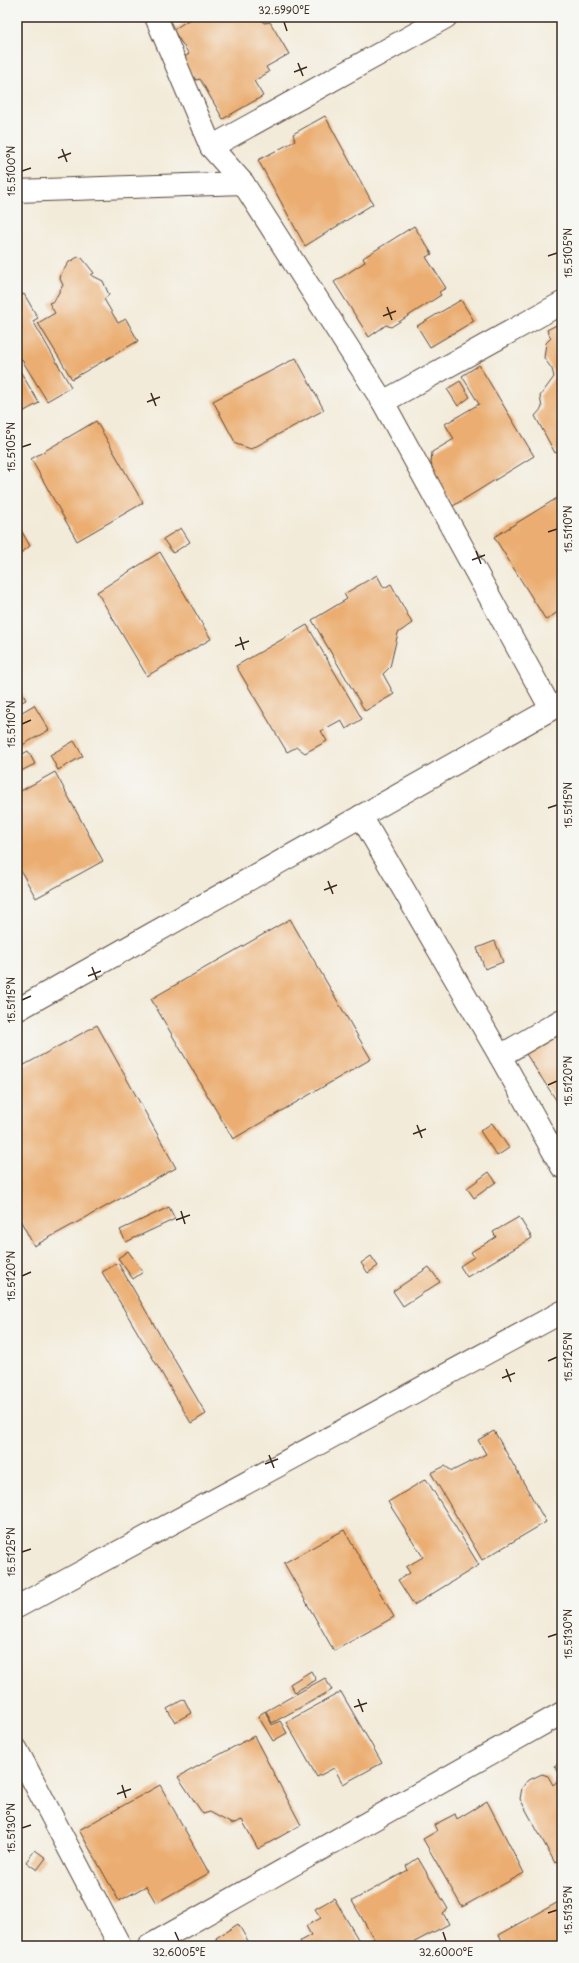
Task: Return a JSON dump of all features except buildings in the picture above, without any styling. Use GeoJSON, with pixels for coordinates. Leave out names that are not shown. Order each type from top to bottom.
{"type":"FeatureCollection","features":[{"type":"Feature","properties":{"kind":"street"},"geometry":{"type":"LineString","coordinates":[[17,1010],[556,706],[383,402],[243,183],[211,146],[156,17]]}},
{"type":"Feature","properties":{"kind":"street"},"geometry":{"type":"LineString","coordinates":[[211,146],[446,17]]}},
{"type":"Feature","properties":{"kind":"street"},"geometry":{"type":"LineString","coordinates":[[17,191],[243,183]]}},
{"type":"Feature","properties":{"kind":"street"},"geometry":{"type":"LineString","coordinates":[[383,402],[562,302]]}},
{"type":"Feature","properties":{"kind":"street"},"geometry":{"type":"LineString","coordinates":[[360,816],[500,1056],[562,1167]]}},
{"type":"Feature","properties":{"kind":"street"},"geometry":{"type":"LineString","coordinates":[[500,1056],[562,1020]]}},
{"type":"Feature","properties":{"kind":"street"},"geometry":{"type":"LineString","coordinates":[[17,1607],[562,1312]]}},
{"type":"Feature","properties":{"kind":"street"},"geometry":{"type":"LineString","coordinates":[[149,1946],[562,1713]]}},
{"type":"Feature","properties":{"kind":"street"},"geometry":{"type":"LineString","coordinates":[[17,1750],[120,1946]]}}]}
